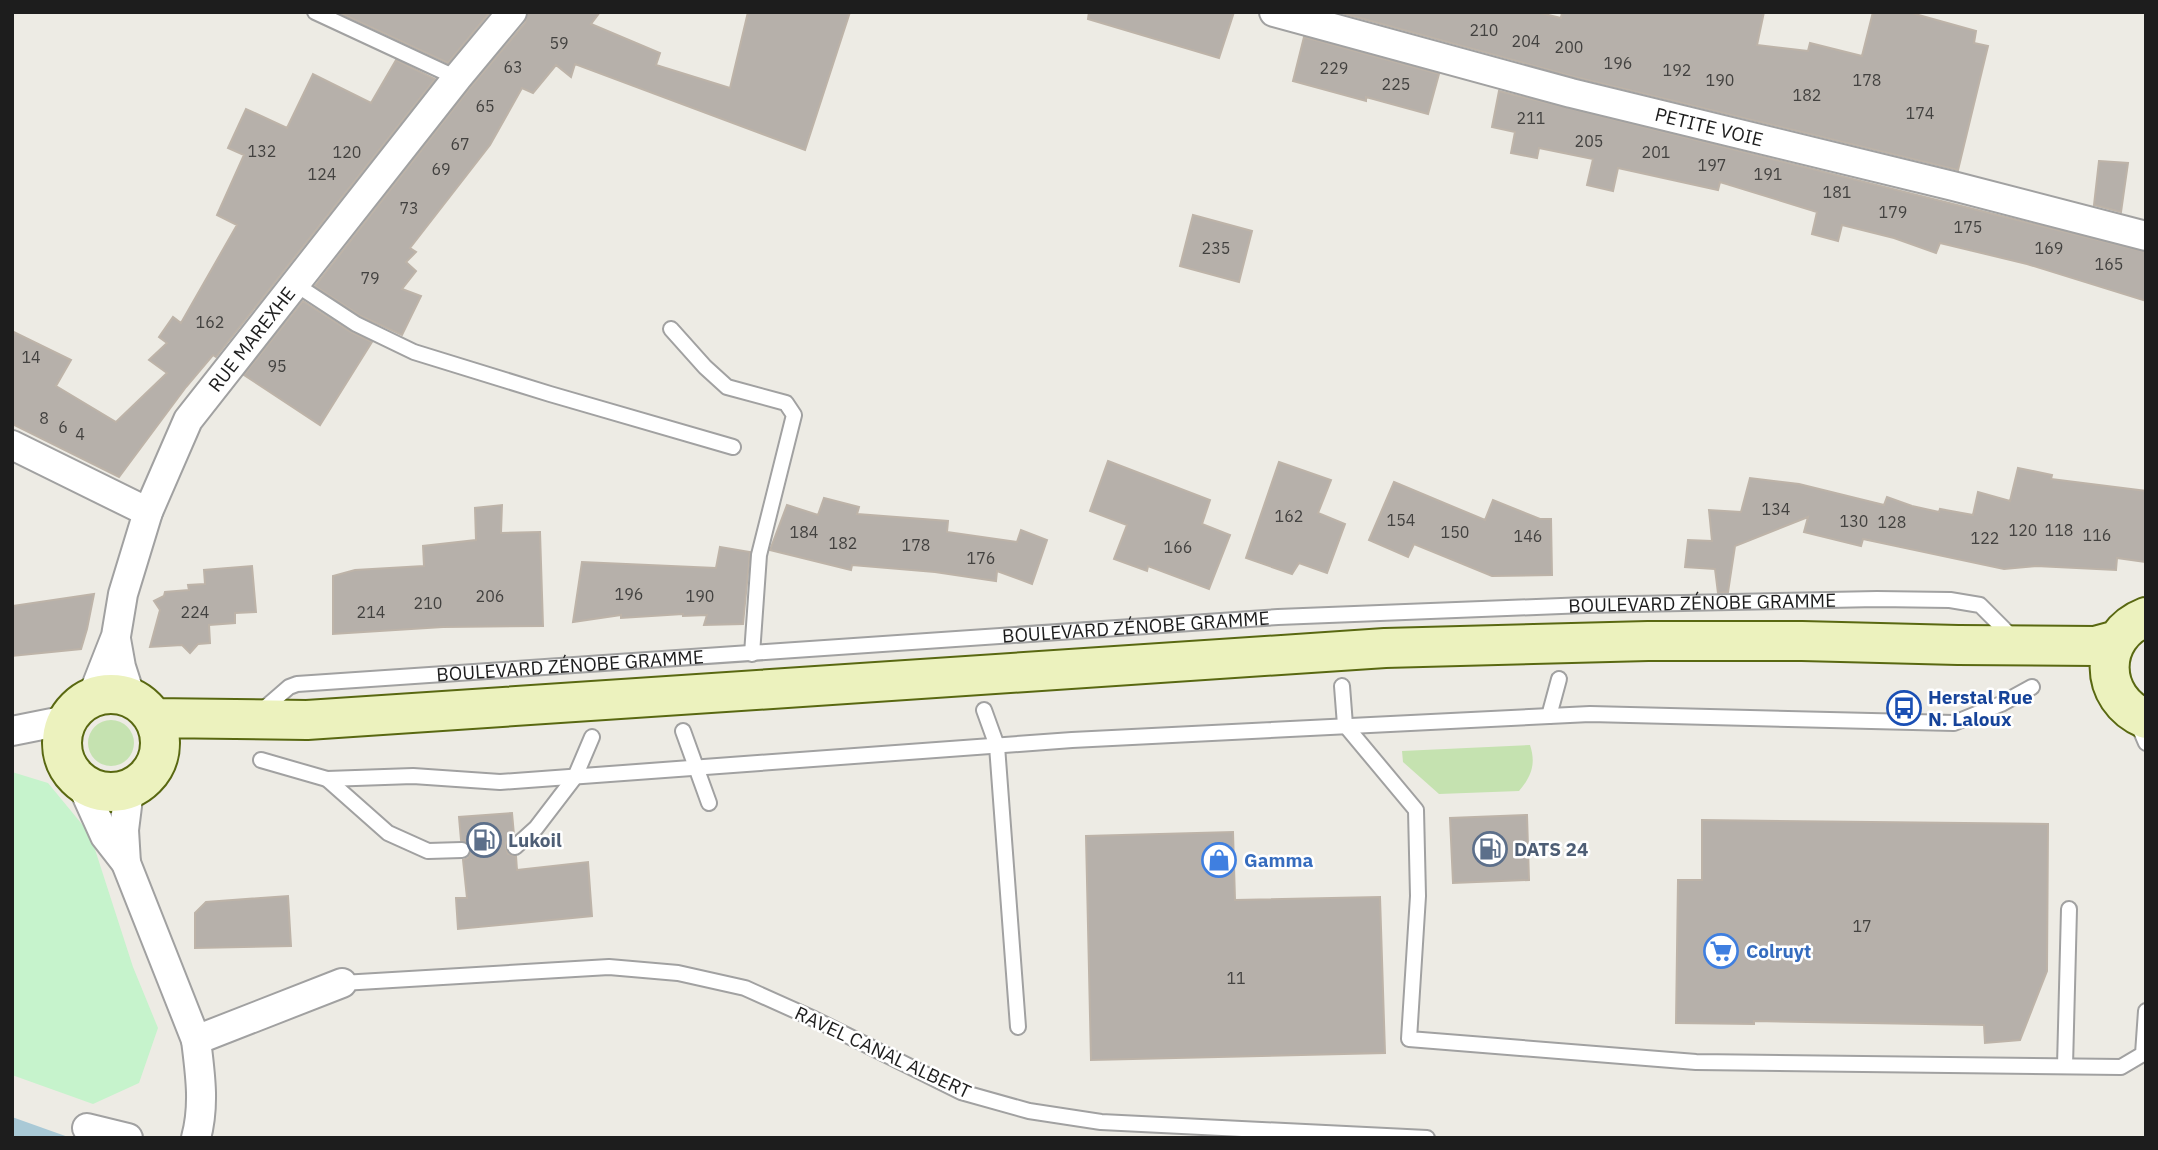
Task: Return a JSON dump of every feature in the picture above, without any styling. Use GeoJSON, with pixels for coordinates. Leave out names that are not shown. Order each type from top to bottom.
{"type":"FeatureCollection","features":[{"type":"Feature","properties":{"kind":"main road","name":"BOULEVARD ZÉNOBE GRAMME"},"geometry":{"type":"LineString","coordinates":[[79,709],[115,694],[142,708],[250,721],[307,720],[1385,648],[1648,641],[2095,646],[2131,628]]}},
{"type":"Feature","properties":{"kind":"main road","name":"BOULEVARD ZÉNOBE GRAMME"},"geometry":{"type":"LineString","coordinates":[[2131,628],[2112,649],[2109,668],[2112,687],[2142,725]]}},
{"type":"Feature","properties":{"kind":"main road"},"geometry":{"type":"LineString","coordinates":[[79,709],[62,737],[62,752],[68,768],[81,783],[91,789],[113,793],[129,790],[146,779],[156,765],[160,751],[160,734],[142,708]]}},
{"type":"Feature","properties":{"kind":"street","name":"RUE MAREXHE"},"geometry":{"type":"LineString","coordinates":[[79,709],[116,636],[123,594],[148,512],[188,420],[512,12]]}},
{"type":"Feature","properties":{"kind":"street","name":"PETITE VOIE"},"geometry":{"type":"LineString","coordinates":[[1274,12],[1571,93],[2146,236]]}},
{"type":"Feature","properties":{"kind":"street"},"geometry":{"type":"LineString","coordinates":[[12,445],[148,512]]}},
{"type":"Feature","properties":{"kind":"street","name":"RUE MAREXHE"},"geometry":{"type":"LineString","coordinates":[[116,636],[121,667],[142,708]]}},
{"type":"Feature","properties":{"kind":"street"},"geometry":{"type":"LineString","coordinates":[[12,731],[79,709]]}},
{"type":"Feature","properties":{"kind":"street"},"geometry":{"type":"LineString","coordinates":[[81,783],[105,836],[126,863],[196,1040],[201,1083],[201,1121],[196,1138]]}},
{"type":"Feature","properties":{"kind":"street"},"geometry":{"type":"LineString","coordinates":[[126,863],[124,830],[129,790]]}},
{"type":"Feature","properties":{"kind":"street"},"geometry":{"type":"LineString","coordinates":[[196,1040],[342,983]]}},
{"type":"Feature","properties":{"kind":"street"},"geometry":{"type":"LineString","coordinates":[[87,1128],[128,1138]]}},
{"type":"Feature","properties":{"kind":"lane"},"geometry":{"type":"LineString","coordinates":[[315,12],[457,78]]}},
{"type":"Feature","properties":{"kind":"lane"},"geometry":{"type":"LineString","coordinates":[[295,284],[356,324],[414,352],[733,447]]}},
{"type":"Feature","properties":{"kind":"lane"},"geometry":{"type":"LineString","coordinates":[[671,329],[727,387],[786,403],[793,415],[759,555],[752,654]]}},
{"type":"Feature","properties":{"kind":"lane","name":"BOULEVARD ZÉNOBE GRAMME"},"geometry":{"type":"LineString","coordinates":[[250,721],[289,687],[297,684],[1291,617],[1586,605],[1950,600],[1980,606],[2020,645]]}},
{"type":"Feature","properties":{"kind":"lane"},"geometry":{"type":"LineString","coordinates":[[1549,716],[1559,679]]}},
{"type":"Feature","properties":{"kind":"lane"},"geometry":{"type":"LineString","coordinates":[[1342,686],[1345,725],[1416,810],[1418,896],[1409,1039],[1696,1062],[2121,1066],[2143,1054],[2146,1011]]}},
{"type":"Feature","properties":{"kind":"lane"},"geometry":{"type":"LineString","coordinates":[[261,760],[327,779],[413,776],[500,782],[997,746],[1345,725],[1590,714],[1954,723],[2032,687]]}},
{"type":"Feature","properties":{"kind":"lane"},"geometry":{"type":"LineString","coordinates":[[984,710],[997,746],[1018,1027]]}},
{"type":"Feature","properties":{"kind":"lane"},"geometry":{"type":"LineString","coordinates":[[683,731],[709,803]]}},
{"type":"Feature","properties":{"kind":"lane"},"geometry":{"type":"LineString","coordinates":[[515,847],[536,828],[575,777],[592,737]]}},
{"type":"Feature","properties":{"kind":"lane"},"geometry":{"type":"LineString","coordinates":[[327,779],[388,833],[428,851],[462,850]]}},
{"type":"Feature","properties":{"kind":"lane"},"geometry":{"type":"LineString","coordinates":[[2065,1066],[2069,909]]}},
{"type":"Feature","properties":{"kind":"lane","name":"RAVEL CANAL ALBERT"},"geometry":{"type":"LineString","coordinates":[[342,983],[609,967],[678,973],[744,988],[814,1019],[961,1092],[1029,1111],[1101,1122],[1427,1138]]}},
{"type":"Feature","properties":{"kind":"green space"},"geometry":{"type":"Polygon","coordinates":[[[111,720],[127,727],[134,743],[127,759],[111,766],[95,759],[88,743],[95,727],[111,720]]]}},
{"type":"Feature","properties":{"kind":"green space"},"geometry":{"type":"Polygon","coordinates":[[[1530,745],[1532,769],[1519,791],[1439,794],[1403,762],[1402,751],[1530,745]]]}},
{"type":"Feature","properties":{"kind":"green space"},"geometry":{"type":"Polygon","coordinates":[[[12,772],[48,783],[90,834],[133,967],[158,1028],[139,1083],[93,1104],[12,1075],[12,772]]]}},
{"type":"Feature","properties":{"kind":"water"},"geometry":{"type":"Polygon","coordinates":[[[12,1117],[71,1138],[12,1138],[12,1117]]]}},
{"type":"Feature","properties":{"kind":"building"},"geometry":{"type":"Polygon","coordinates":[[[338,12],[490,12],[448,63],[338,12]]]}},
{"type":"Feature","properties":{"kind":"building"},"geometry":{"type":"Polygon","coordinates":[[[528,12],[600,12],[591,24],[660,53],[656,65],[730,88],[748,12],[850,12],[805,150],[575,64],[571,77],[556,65],[533,93],[522,88],[490,145],[410,248],[416,252],[406,262],[416,271],[402,289],[421,296],[402,335],[361,316],[315,286],[470,88],[525,23],[528,12]]]}},
{"type":"Feature","properties":{"kind":"building"},"geometry":{"type":"Polygon","coordinates":[[[1089,12],[1234,12],[1219,58],[1088,19],[1089,12]]]}},
{"type":"Feature","properties":{"kind":"building"},"geometry":{"type":"Polygon","coordinates":[[[1338,12],[1536,12],[1561,18],[1562,12],[1764,12],[1757,45],[1808,51],[1810,43],[1862,56],[1873,12],[1908,12],[1976,31],[1974,43],[1988,46],[1958,170],[1575,77],[1338,12]]]}},
{"type":"Feature","properties":{"kind":"building"},"geometry":{"type":"Polygon","coordinates":[[[1304,37],[1439,74],[1428,114],[1293,81],[1304,37]]]}},
{"type":"Feature","properties":{"kind":"building"},"geometry":{"type":"Polygon","coordinates":[[[396,60],[435,79],[216,357],[213,355],[186,387],[119,477],[12,424],[12,331],[71,360],[56,386],[116,422],[167,373],[149,360],[167,343],[159,337],[173,317],[181,323],[237,225],[217,215],[244,155],[228,148],[246,109],[287,128],[313,74],[371,103],[396,60]]]}},
{"type":"Feature","properties":{"kind":"building"},"geometry":{"type":"Polygon","coordinates":[[[1499,91],[2146,252],[2146,301],[2027,264],[1940,243],[1936,253],[1894,238],[1842,225],[1838,241],[1812,234],[1817,212],[1720,182],[1718,190],[1618,168],[1613,191],[1587,185],[1593,159],[1539,148],[1537,158],[1511,153],[1515,132],[1492,127],[1499,91]]]}},
{"type":"Feature","properties":{"kind":"building"},"geometry":{"type":"Polygon","coordinates":[[[2099,161],[2128,163],[2121,212],[2094,205],[2099,161]]]}},
{"type":"Feature","properties":{"kind":"building"},"geometry":{"type":"Polygon","coordinates":[[[1193,215],[1252,231],[1239,282],[1180,266],[1193,215]]]}},
{"type":"Feature","properties":{"kind":"building"},"geometry":{"type":"Polygon","coordinates":[[[303,301],[351,332],[372,342],[320,425],[244,375],[303,301]]]}},
{"type":"Feature","properties":{"kind":"building"},"geometry":{"type":"Polygon","coordinates":[[[1108,461],[1210,500],[1202,524],[1230,535],[1209,589],[1148,566],[1147,571],[1114,559],[1127,525],[1090,511],[1108,461]]]}},
{"type":"Feature","properties":{"kind":"building"},"geometry":{"type":"Polygon","coordinates":[[[1279,462],[1331,480],[1318,513],[1345,524],[1327,573],[1299,563],[1292,574],[1246,558],[1279,462]]]}},
{"type":"Feature","properties":{"kind":"building"},"geometry":{"type":"Polygon","coordinates":[[[2018,468],[2052,475],[2051,479],[2146,491],[2146,562],[2117,558],[2116,570],[2036,566],[2004,569],[1863,539],[1861,546],[1804,532],[1808,517],[1735,546],[1728,592],[1718,593],[1715,569],[1685,567],[1688,540],[1712,541],[1709,510],[1741,512],[1750,478],[1799,484],[1884,505],[1887,497],[1939,512],[1940,509],[1973,515],[1978,492],[2010,501],[2018,468]]]}},
{"type":"Feature","properties":{"kind":"building"},"geometry":{"type":"Polygon","coordinates":[[[1394,482],[1485,520],[1493,500],[1540,519],[1551,519],[1552,575],[1492,576],[1414,544],[1408,557],[1369,540],[1394,482]]]}},
{"type":"Feature","properties":{"kind":"building"},"geometry":{"type":"Polygon","coordinates":[[[824,498],[859,507],[857,514],[948,521],[947,532],[1017,542],[1021,530],[1047,540],[1032,584],[997,571],[996,581],[935,572],[852,565],[851,570],[770,550],[787,505],[818,515],[824,498]]]}},
{"type":"Feature","properties":{"kind":"building"},"geometry":{"type":"Polygon","coordinates":[[[502,505],[501,533],[540,532],[543,626],[443,627],[333,634],[333,576],[355,570],[424,566],[423,546],[476,540],[475,508],[502,505]]]}},
{"type":"Feature","properties":{"kind":"building"},"geometry":{"type":"Polygon","coordinates":[[[720,547],[750,552],[743,624],[704,625],[707,615],[683,614],[621,618],[621,615],[573,622],[582,562],[716,568],[720,547]]]}},
{"type":"Feature","properties":{"kind":"building"},"geometry":{"type":"Polygon","coordinates":[[[252,566],[256,612],[235,613],[235,623],[209,625],[210,643],[198,644],[190,653],[182,645],[150,647],[160,610],[154,601],[164,596],[165,592],[189,590],[188,585],[205,584],[204,570],[252,566]]]}},
{"type":"Feature","properties":{"kind":"building"},"geometry":{"type":"Polygon","coordinates":[[[94,594],[81,649],[12,656],[12,606],[94,594]]]}},
{"type":"Feature","properties":{"kind":"building"},"geometry":{"type":"Polygon","coordinates":[[[512,813],[514,835],[506,843],[506,848],[508,854],[516,856],[517,870],[588,862],[592,916],[458,929],[456,898],[467,898],[463,860],[468,858],[472,850],[470,844],[461,840],[459,817],[512,813]]]}},
{"type":"Feature","properties":{"kind":"building","name":"DATS 24"},"geometry":{"type":"Polygon","coordinates":[[[1527,815],[1529,880],[1453,883],[1450,818],[1527,815]]]}},
{"type":"Feature","properties":{"kind":"building"},"geometry":{"type":"Polygon","coordinates":[[[1702,820],[2048,824],[2047,971],[2020,1040],[1985,1043],[1984,1025],[1754,1021],[1754,1024],[1676,1023],[1678,880],[1702,880],[1702,820]]]}},
{"type":"Feature","properties":{"kind":"building"},"geometry":{"type":"Polygon","coordinates":[[[1233,832],[1235,900],[1380,897],[1385,1053],[1091,1060],[1086,836],[1233,832]]]}},
{"type":"Feature","properties":{"kind":"building"},"geometry":{"type":"Polygon","coordinates":[[[288,896],[291,946],[195,948],[195,913],[206,902],[288,896]]]}},
{"type":"Feature","properties":{"kind":"place","name":"Herstal Rue N. Laloux"},"geometry":{"type":"Point","coordinates":[1904,708]}},
{"type":"Feature","properties":{"kind":"place","name":"Lukoil"},"geometry":{"type":"Point","coordinates":[484,840]}},
{"type":"Feature","properties":{"kind":"place","name":"DATS 24"},"geometry":{"type":"Point","coordinates":[1490,849]}},
{"type":"Feature","properties":{"kind":"place","name":"Gamma"},"geometry":{"type":"Point","coordinates":[1219,860]}},
{"type":"Feature","properties":{"kind":"place","name":"Colruyt"},"geometry":{"type":"Point","coordinates":[1721,951]}}]}
